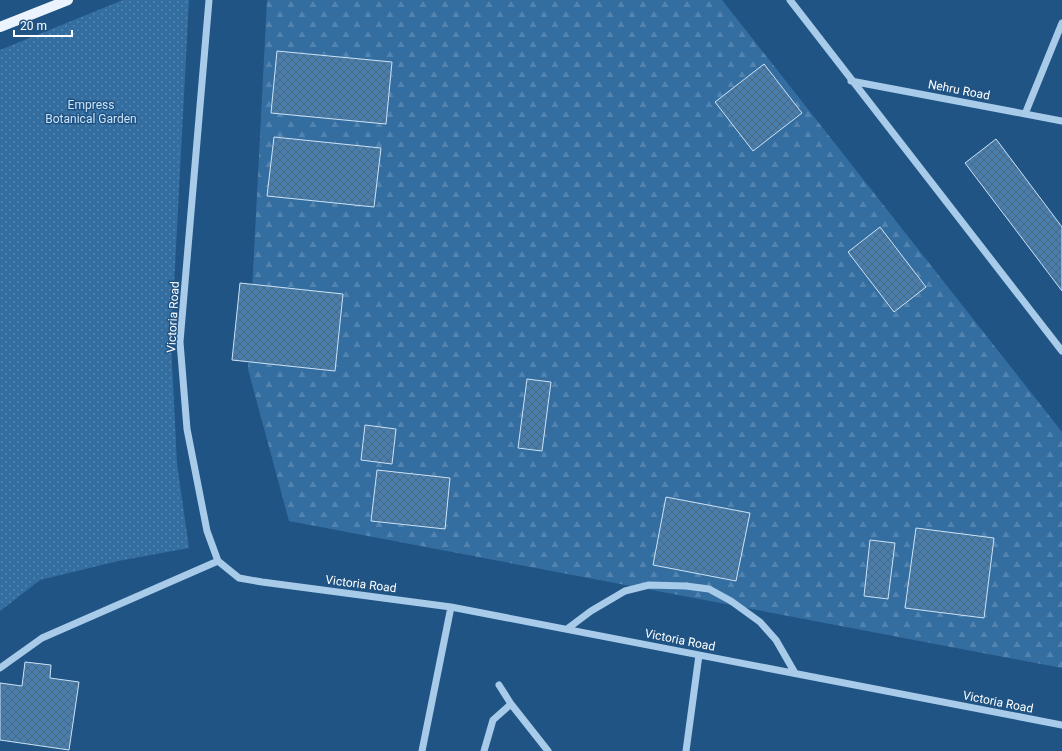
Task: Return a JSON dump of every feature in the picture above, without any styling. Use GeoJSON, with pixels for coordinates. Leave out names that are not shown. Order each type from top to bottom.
{"type":"FeatureCollection","features":[{"type":"Feature","properties":{"kind":"main road"},"geometry":{"type":"LineString","coordinates":[[0,27],[68,0]]}},
{"type":"Feature","properties":{"kind":"street","name":"Victoria Road"},"geometry":{"type":"LineString","coordinates":[[210,0],[180,342],[187,429],[207,530],[218,561],[239,578],[450,607],[1062,725]]}},
{"type":"Feature","properties":{"kind":"street"},"geometry":{"type":"LineString","coordinates":[[790,0],[851,81],[1062,351]]}},
{"type":"Feature","properties":{"kind":"street"},"geometry":{"type":"LineString","coordinates":[[1025,114],[1062,23]]}},
{"type":"Feature","properties":{"kind":"street","name":"Nehru Road"},"geometry":{"type":"LineString","coordinates":[[851,81],[1062,121]]}},
{"type":"Feature","properties":{"kind":"street"},"geometry":{"type":"LineString","coordinates":[[0,668],[42,638],[218,561]]}},
{"type":"Feature","properties":{"kind":"street"},"geometry":{"type":"LineString","coordinates":[[567,629],[625,591],[649,585],[686,586],[709,590],[731,601],[760,622],[776,640],[795,673]]}},
{"type":"Feature","properties":{"kind":"street"},"geometry":{"type":"LineString","coordinates":[[422,751],[450,607]]}},
{"type":"Feature","properties":{"kind":"street"},"geometry":{"type":"LineString","coordinates":[[686,751],[699,655]]}},
{"type":"Feature","properties":{"kind":"street"},"geometry":{"type":"LineString","coordinates":[[500,685],[511,704],[548,751]]}},
{"type":"Feature","properties":{"kind":"street"},"geometry":{"type":"LineString","coordinates":[[484,751],[493,720],[511,704]]}},
{"type":"Feature","properties":{"kind":"green space","name":"Empress Botanical Garden"},"geometry":{"type":"Polygon","coordinates":[[[123,0],[189,0],[171,342],[177,464],[189,548],[118,561],[40,580],[0,611],[0,50],[123,0]]]}},
{"type":"Feature","properties":{"kind":"green space"},"geometry":{"type":"Polygon","coordinates":[[[267,0],[722,0],[1062,432],[1062,668],[289,521],[248,369],[267,0]]]}},
{"type":"Feature","properties":{"kind":"building"},"geometry":{"type":"Polygon","coordinates":[[[277,51],[392,62],[386,124],[271,113],[277,51]]]}},
{"type":"Feature","properties":{"kind":"building"},"geometry":{"type":"Polygon","coordinates":[[[764,64],[802,113],[753,151],[715,102],[764,64]]]}},
{"type":"Feature","properties":{"kind":"building"},"geometry":{"type":"Polygon","coordinates":[[[274,137],[381,148],[374,207],[267,196],[274,137]]]}},
{"type":"Feature","properties":{"kind":"building"},"geometry":{"type":"Polygon","coordinates":[[[996,139],[1062,227],[1062,291],[965,163],[996,139]]]}},
{"type":"Feature","properties":{"kind":"building"},"geometry":{"type":"Polygon","coordinates":[[[880,227],[926,287],[894,312],[848,252],[880,227]]]}},
{"type":"Feature","properties":{"kind":"building"},"geometry":{"type":"Polygon","coordinates":[[[240,283],[343,294],[335,371],[232,360],[240,283]]]}},
{"type":"Feature","properties":{"kind":"building"},"geometry":{"type":"Polygon","coordinates":[[[527,379],[551,382],[542,451],[518,448],[527,379]]]}},
{"type":"Feature","properties":{"kind":"building"},"geometry":{"type":"Polygon","coordinates":[[[365,425],[396,429],[392,464],[361,460],[365,425]]]}},
{"type":"Feature","properties":{"kind":"building"},"geometry":{"type":"Polygon","coordinates":[[[377,470],[450,478],[445,529],[371,521],[377,470]]]}},
{"type":"Feature","properties":{"kind":"building"},"geometry":{"type":"Polygon","coordinates":[[[666,497],[750,513],[736,581],[653,565],[666,497]]]}},
{"type":"Feature","properties":{"kind":"building"},"geometry":{"type":"Polygon","coordinates":[[[916,528],[994,538],[984,618],[905,608],[916,528]]]}},
{"type":"Feature","properties":{"kind":"building"},"geometry":{"type":"Polygon","coordinates":[[[870,540],[895,543],[888,599],[864,596],[870,540]]]}},
{"type":"Feature","properties":{"kind":"building"},"geometry":{"type":"Polygon","coordinates":[[[25,662],[51,665],[50,678],[79,682],[69,750],[0,740],[0,683],[22,686],[25,662]]]}}]}
